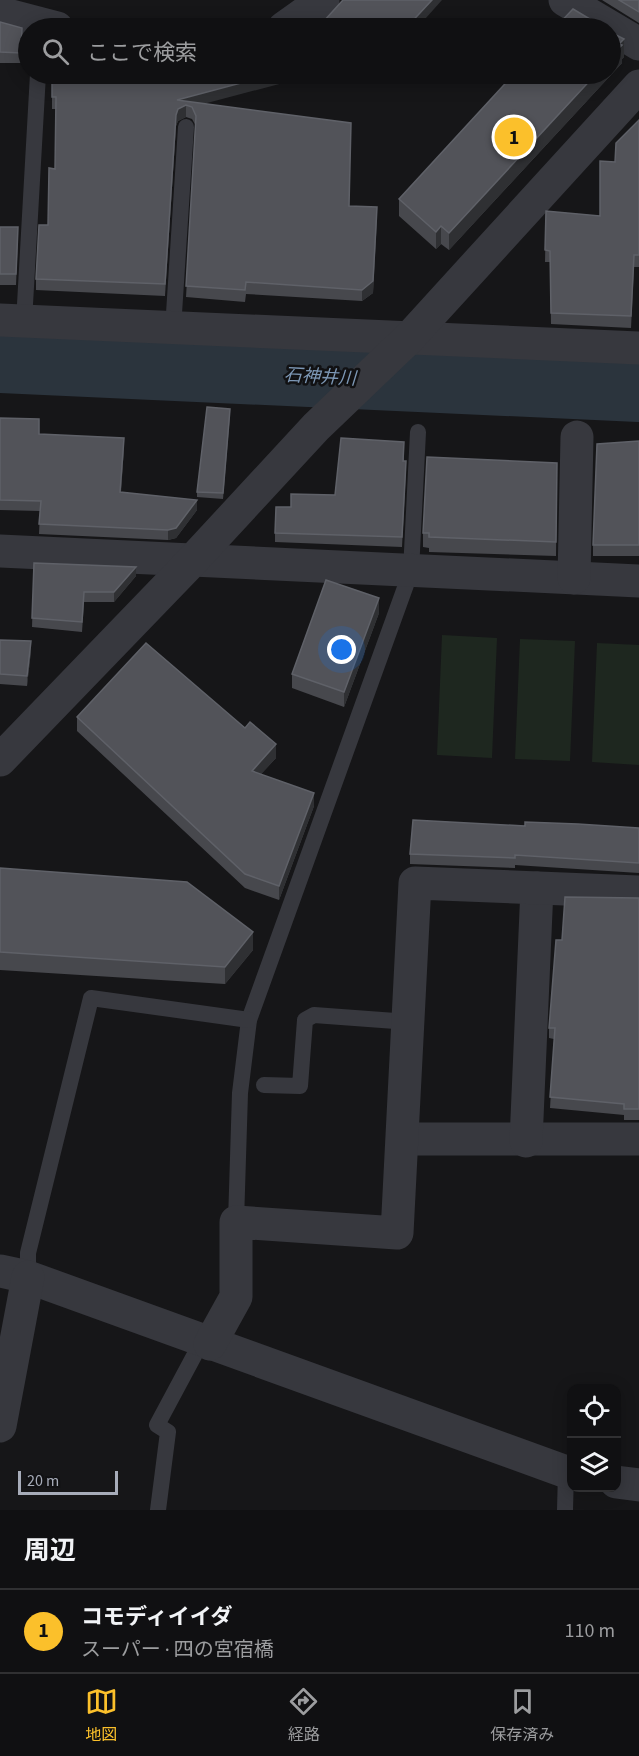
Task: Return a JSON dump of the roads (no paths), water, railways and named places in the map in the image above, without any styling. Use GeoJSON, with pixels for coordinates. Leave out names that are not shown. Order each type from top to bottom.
{"type":"FeatureCollection","features":[{"type":"Feature","properties":{"kind":"street"},"geometry":{"type":"LineString","coordinates":[[298,18],[324,0]]}},
{"type":"Feature","properties":{"kind":"street"},"geometry":{"type":"LineString","coordinates":[[565,0],[595,18]]}},
{"type":"Feature","properties":{"kind":"street"},"geometry":{"type":"LineString","coordinates":[[6,9],[26,18]]}},
{"type":"Feature","properties":{"kind":"street"},"geometry":{"type":"LineString","coordinates":[[621,33],[639,44]]}},
{"type":"Feature","properties":{"kind":"street"},"geometry":{"type":"LineString","coordinates":[[0,760],[192,561],[316,427],[410,337],[639,86]]}},
{"type":"Feature","properties":{"kind":"street"},"geometry":{"type":"LineString","coordinates":[[12,321],[639,348]]}},
{"type":"Feature","properties":{"kind":"street"},"geometry":{"type":"LineString","coordinates":[[574,578],[577,437]]}},
{"type":"Feature","properties":{"kind":"street"},"geometry":{"type":"LineString","coordinates":[[0,551],[639,581]]}},
{"type":"Feature","properties":{"kind":"street"},"geometry":{"type":"LineString","coordinates":[[206,1343],[236,1297],[236,1222],[397,1233],[404,1139],[415,884],[639,892]]}},
{"type":"Feature","properties":{"kind":"street"},"geometry":{"type":"LineString","coordinates":[[526,1140],[537,888]]}},
{"type":"Feature","properties":{"kind":"street"},"geometry":{"type":"LineString","coordinates":[[404,1139],[639,1139]]}},
{"type":"Feature","properties":{"kind":"street"},"geometry":{"type":"LineString","coordinates":[[0,1426],[14,1274],[567,1472]]}},
{"type":"Feature","properties":{"kind":"street"},"geometry":{"type":"LineString","coordinates":[[621,1483],[639,1485]]}},
{"type":"Feature","properties":{"kind":"lane"},"geometry":{"type":"LineString","coordinates":[[12,321],[37,84]]}},
{"type":"Feature","properties":{"kind":"lane"},"geometry":{"type":"LineString","coordinates":[[173,329],[186,127]]}},
{"type":"Feature","properties":{"kind":"lane"},"geometry":{"type":"LineString","coordinates":[[236,1222],[240,1093],[249,1020],[380,663],[411,571],[418,432]]}},
{"type":"Feature","properties":{"kind":"lane"},"geometry":{"type":"LineString","coordinates":[[14,1274],[28,1253],[91,999],[249,1020]]}},
{"type":"Feature","properties":{"kind":"lane"},"geometry":{"type":"LineString","coordinates":[[264,1085],[300,1086],[305,1020],[314,1015],[409,1022]]}},
{"type":"Feature","properties":{"kind":"lane"},"geometry":{"type":"LineString","coordinates":[[158,1510],[168,1432],[157,1425],[206,1343]]}},
{"type":"Feature","properties":{"kind":"lane"},"geometry":{"type":"LineString","coordinates":[[565,1510],[567,1492]]}},
{"type":"Feature","properties":{"kind":"waterway","name":"石神井川"},"geometry":{"type":"LineString","coordinates":[[0,363],[639,392]]}},
{"type":"Feature","properties":{"kind":"place","name":"コモディイイダ"},"geometry":{"type":"Point","coordinates":[514,137]}}]}
